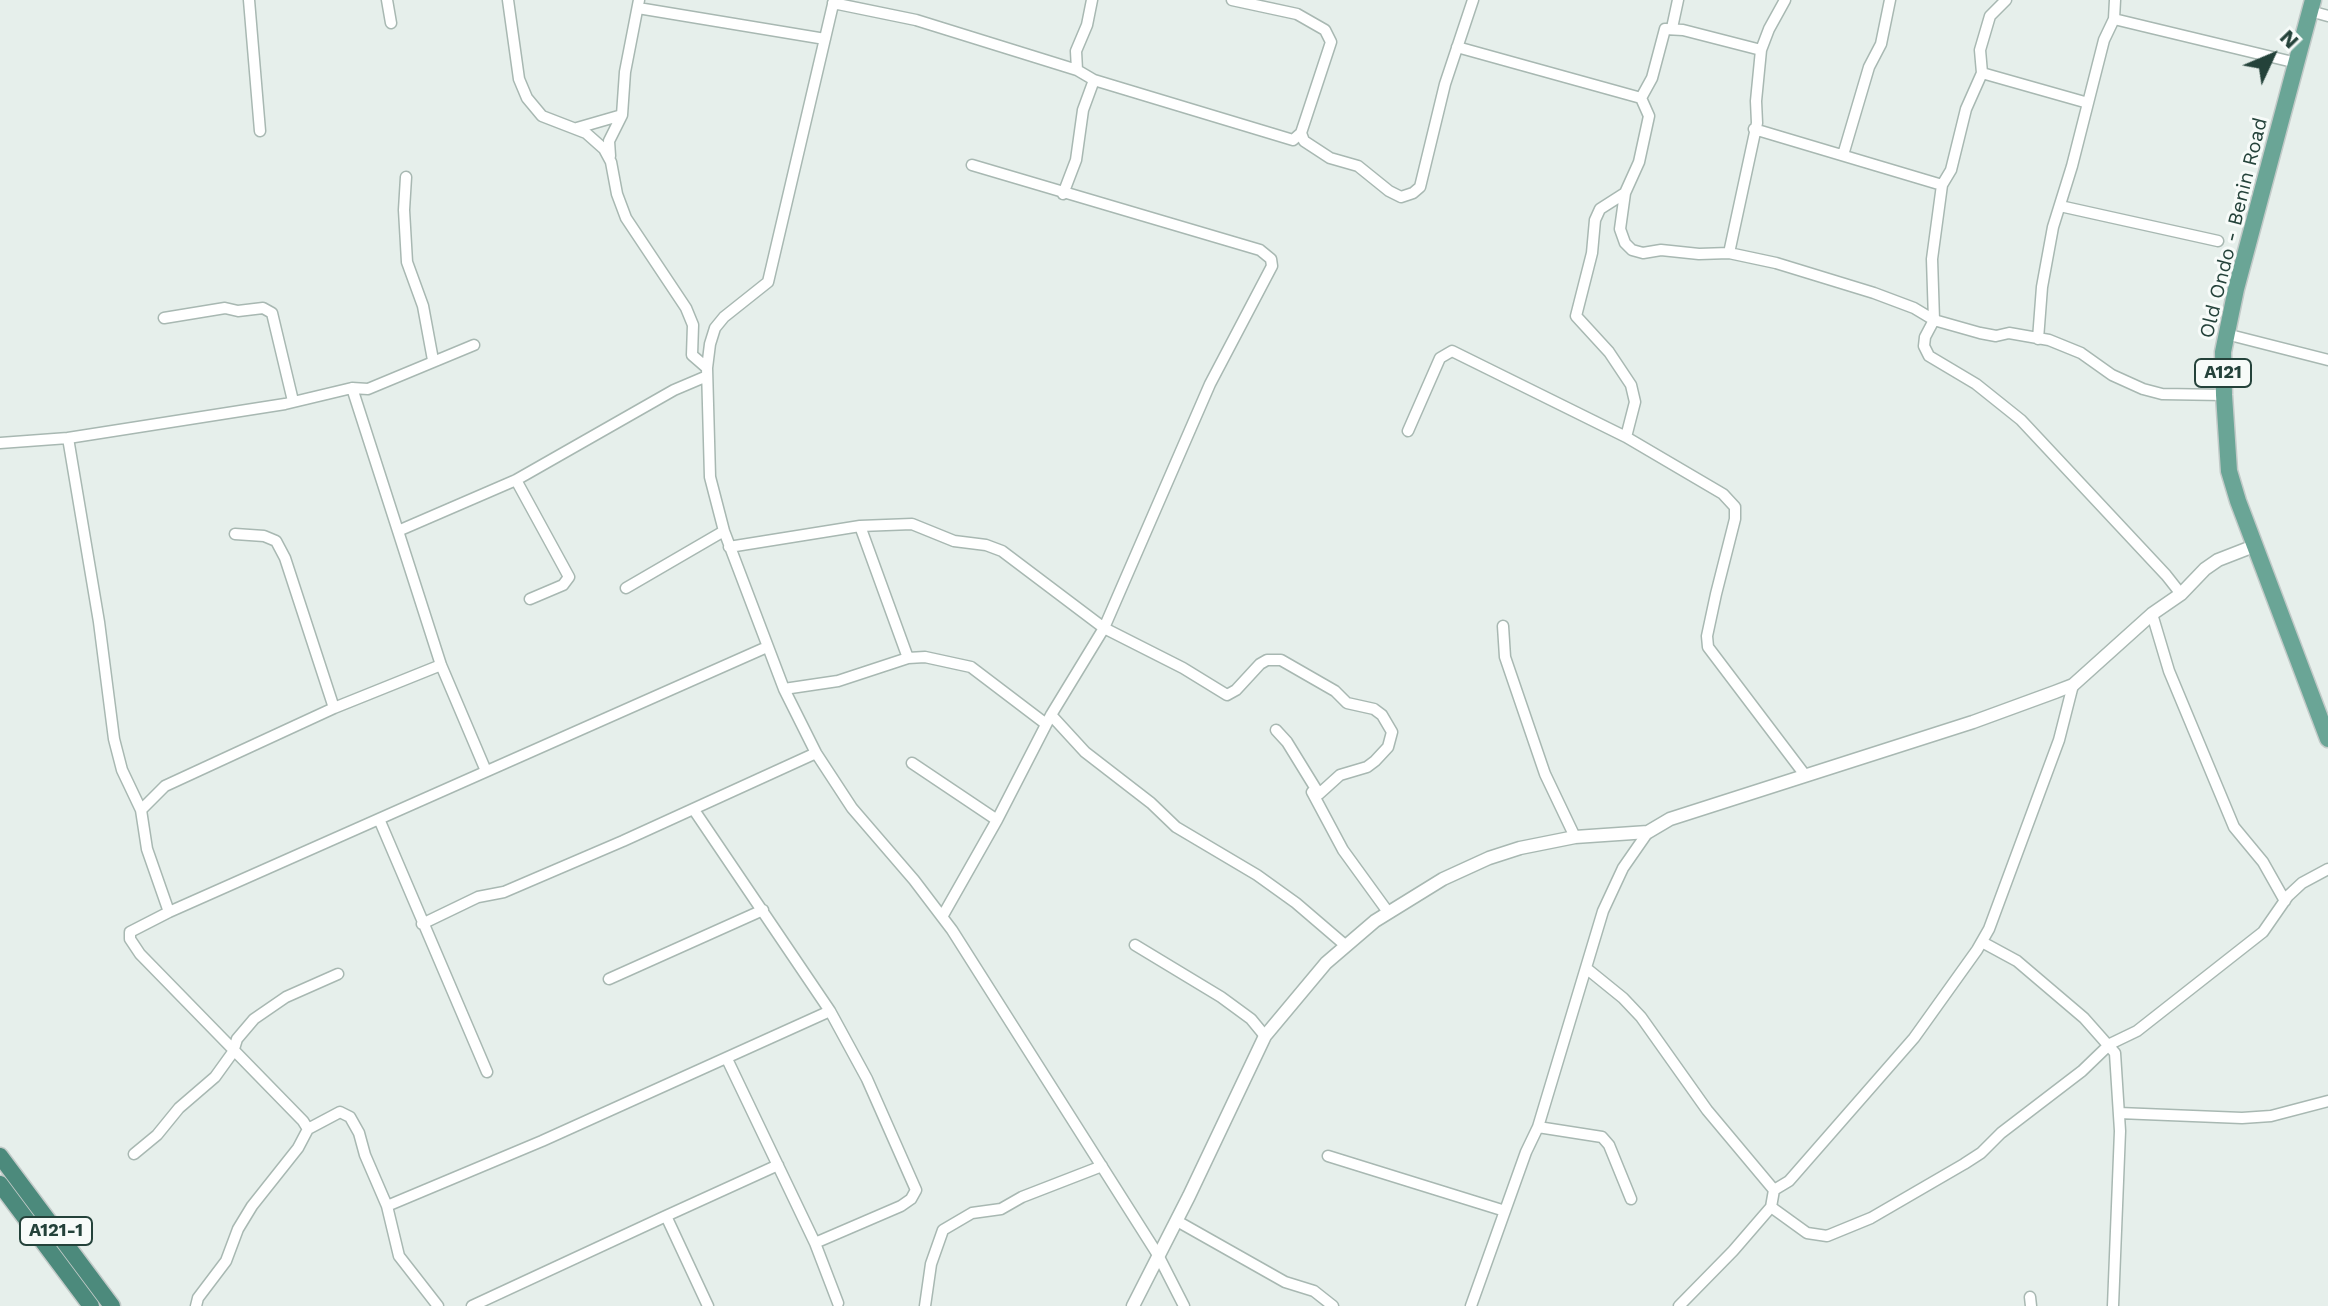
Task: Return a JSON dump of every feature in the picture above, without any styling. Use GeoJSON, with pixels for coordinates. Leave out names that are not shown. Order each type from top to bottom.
{"type":"FeatureCollection","features":[{"type":"Feature","properties":{"kind":"highway","name":"A121-1"},"geometry":{"type":"LineString","coordinates":[[0,1156],[112,1306]]}},
{"type":"Feature","properties":{"kind":"highway","name":"A121-1"},"geometry":{"type":"LineString","coordinates":[[0,1184],[91,1306]]}},
{"type":"Feature","properties":{"kind":"main road","name":"Old Ondo - Benin Road"},"geometry":{"type":"LineString","coordinates":[[2311,6],[2246,250],[2223,352],[2229,471],[2254,546],[2328,739]]}},
{"type":"Feature","properties":{"kind":"street"},"geometry":{"type":"LineString","coordinates":[[249,0],[260,131]]}},
{"type":"Feature","properties":{"kind":"street"},"geometry":{"type":"LineString","coordinates":[[387,0],[391,23]]}},
{"type":"Feature","properties":{"kind":"street"},"geometry":{"type":"LineString","coordinates":[[508,0],[519,79],[527,98],[542,116],[577,128],[595,140],[611,162]]}},
{"type":"Feature","properties":{"kind":"street"},"geometry":{"type":"LineString","coordinates":[[1077,70],[1076,51],[1087,25],[1092,0]]}},
{"type":"Feature","properties":{"kind":"street"},"geometry":{"type":"LineString","coordinates":[[1184,1306],[1158,1255],[1028,1047],[942,917],[852,808],[816,753],[784,689],[724,531],[710,477],[707,372],[715,328],[724,317],[768,282],[834,1],[916,20],[1077,70],[1094,80],[1293,140],[1301,133],[1331,42],[1325,30],[1297,14],[1232,0]]}},
{"type":"Feature","properties":{"kind":"street"},"geometry":{"type":"LineString","coordinates":[[1301,133],[1304,141],[1330,158],[1358,166],[1389,191],[1401,197],[1413,193],[1420,187],[1445,84],[1473,0]]}},
{"type":"Feature","properties":{"kind":"street"},"geometry":{"type":"LineString","coordinates":[[1672,28],[1678,0]]}},
{"type":"Feature","properties":{"kind":"street"},"geometry":{"type":"LineString","coordinates":[[1729,253],[1758,114],[1756,101],[1761,50],[1785,0]]}},
{"type":"Feature","properties":{"kind":"street"},"geometry":{"type":"LineString","coordinates":[[1843,155],[1869,67],[1881,44],[1890,0]]}},
{"type":"Feature","properties":{"kind":"street"},"geometry":{"type":"LineString","coordinates":[[2006,0],[1990,16],[1980,50],[1982,73],[1966,109],[1951,170],[1942,185],[1932,259],[1934,320],[1924,346],[1929,356],[1976,384],[2021,420],[2181,594]]}},
{"type":"Feature","properties":{"kind":"street"},"geometry":{"type":"LineString","coordinates":[[2038,339],[2048,251],[2104,40],[2114,19],[2115,0]]}},
{"type":"Feature","properties":{"kind":"street"},"geometry":{"type":"LineString","coordinates":[[707,372],[692,355],[693,325],[686,308],[626,218],[617,194],[611,162],[609,141],[622,115],[625,72],[638,4],[825,39]]}},
{"type":"Feature","properties":{"kind":"street"},"geometry":{"type":"LineString","coordinates":[[2311,6],[2328,16]]}},
{"type":"Feature","properties":{"kind":"street"},"geometry":{"type":"LineString","coordinates":[[2114,19],[2297,63]]}},
{"type":"Feature","properties":{"kind":"street"},"geometry":{"type":"LineString","coordinates":[[1641,98],[1652,78],[1665,29],[1672,28],[1761,50]]}},
{"type":"Feature","properties":{"kind":"street"},"geometry":{"type":"LineString","coordinates":[[1457,47],[1641,98]]}},
{"type":"Feature","properties":{"kind":"street"},"geometry":{"type":"LineString","coordinates":[[1982,73],[2088,103]]}},
{"type":"Feature","properties":{"kind":"street"},"geometry":{"type":"LineString","coordinates":[[1063,194],[1076,160],[1083,110],[1094,80]]}},
{"type":"Feature","properties":{"kind":"street"},"geometry":{"type":"LineString","coordinates":[[1641,98],[1649,116],[1639,162],[1625,193],[1620,229],[1625,243],[1632,250],[1643,253],[1661,250],[1729,253],[1812,273],[1914,308],[1934,320],[1996,336],[2009,333],[2049,340],[2081,353],[2112,375],[2143,389],[2162,394],[2224,395]]}},
{"type":"Feature","properties":{"kind":"street"},"geometry":{"type":"LineString","coordinates":[[577,128],[622,115]]}},
{"type":"Feature","properties":{"kind":"street"},"geometry":{"type":"LineString","coordinates":[[1754,129],[1942,185]]}},
{"type":"Feature","properties":{"kind":"street"},"geometry":{"type":"LineString","coordinates":[[942,917],[997,820],[1048,720],[1104,628],[1210,384],[1272,266],[1271,259],[1260,250],[972,165]]}},
{"type":"Feature","properties":{"kind":"street"},"geometry":{"type":"LineString","coordinates":[[406,177],[407,262],[423,306],[433,360]]}},
{"type":"Feature","properties":{"kind":"street"},"geometry":{"type":"LineString","coordinates":[[1625,193],[1600,209],[1595,220],[1592,253],[1576,316],[1609,352],[1631,385],[1635,402],[1626,437]]}},
{"type":"Feature","properties":{"kind":"street"},"geometry":{"type":"LineString","coordinates":[[2060,206],[2218,241]]}},
{"type":"Feature","properties":{"kind":"street"},"geometry":{"type":"LineString","coordinates":[[164,318],[225,308],[238,311],[263,308],[272,313],[293,401]]}},
{"type":"Feature","properties":{"kind":"street"},"geometry":{"type":"LineString","coordinates":[[2226,334],[2328,360]]}},
{"type":"Feature","properties":{"kind":"street"},"geometry":{"type":"LineString","coordinates":[[0,443],[68,438],[293,401],[352,388],[368,389],[474,345]]}},
{"type":"Feature","properties":{"kind":"street"},"geometry":{"type":"LineString","coordinates":[[1408,431],[1440,358],[1452,351],[1626,437],[1723,494],[1735,507],[1734,527],[1707,636],[1708,647],[1805,775]]}},
{"type":"Feature","properties":{"kind":"street"},"geometry":{"type":"LineString","coordinates":[[398,531],[516,480],[707,372]]}},
{"type":"Feature","properties":{"kind":"street"},"geometry":{"type":"LineString","coordinates":[[352,388],[441,665],[486,771]]}},
{"type":"Feature","properties":{"kind":"street"},"geometry":{"type":"LineString","coordinates":[[68,438],[99,622],[114,739],[122,770],[141,810],[147,849],[169,912]]}},
{"type":"Feature","properties":{"kind":"street"},"geometry":{"type":"LineString","coordinates":[[516,480],[569,577],[563,585],[530,599]]}},
{"type":"Feature","properties":{"kind":"street"},"geometry":{"type":"LineString","coordinates":[[729,547],[860,526],[912,524],[954,541],[986,545],[1002,551],[1104,628],[1183,668],[1227,695],[1236,690],[1255,668],[1267,660],[1277,659],[1331,688],[1347,703],[1374,709],[1382,715],[1392,732],[1388,747],[1367,767],[1340,775],[1319,794]]}},
{"type":"Feature","properties":{"kind":"street"},"geometry":{"type":"LineString","coordinates":[[860,526],[908,658]]}},
{"type":"Feature","properties":{"kind":"street"},"geometry":{"type":"LineString","coordinates":[[626,588],[724,531]]}},
{"type":"Feature","properties":{"kind":"street"},"geometry":{"type":"LineString","coordinates":[[235,534],[264,536],[276,541],[285,558],[334,708]]}},
{"type":"Feature","properties":{"kind":"street"},"geometry":{"type":"LineString","coordinates":[[1471,1306],[1538,1127],[1603,911],[1623,868],[1648,832],[1670,819],[1973,722],[2073,685],[2152,614],[2181,594],[2205,569],[2218,560],[2254,546]]}},
{"type":"Feature","properties":{"kind":"street"},"geometry":{"type":"LineString","coordinates":[[2152,614],[2169,671],[2234,827],[2263,862],[2285,901]]}},
{"type":"Feature","properties":{"kind":"street"},"geometry":{"type":"LineString","coordinates":[[1503,626],[1505,657],[1545,774],[1575,837]]}},
{"type":"Feature","properties":{"kind":"street"},"geometry":{"type":"LineString","coordinates":[[308,1129],[140,954],[130,939],[130,932],[767,647]]}},
{"type":"Feature","properties":{"kind":"street"},"geometry":{"type":"LineString","coordinates":[[784,689],[838,681],[908,658],[925,657],[971,667],[1048,720],[1176,827],[1257,875],[1345,945]]}},
{"type":"Feature","properties":{"kind":"street"},"geometry":{"type":"LineString","coordinates":[[141,810],[165,786],[334,708],[441,665]]}},
{"type":"Feature","properties":{"kind":"street"},"geometry":{"type":"LineString","coordinates":[[1679,1306],[1771,1207],[1774,1190],[1789,1181],[1914,1038],[1982,942],[2059,740],[2073,685]]}},
{"type":"Feature","properties":{"kind":"street"},"geometry":{"type":"LineString","coordinates":[[1276,730],[1287,742],[1319,794]]}},
{"type":"Feature","properties":{"kind":"street"},"geometry":{"type":"LineString","coordinates":[[422,924],[478,897],[504,892],[694,810],[816,753]]}},
{"type":"Feature","properties":{"kind":"street"},"geometry":{"type":"LineString","coordinates":[[912,763],[997,820]]}},
{"type":"Feature","properties":{"kind":"street"},"geometry":{"type":"LineString","coordinates":[[1319,794],[1312,792],[1343,850],[1388,912]]}},
{"type":"Feature","properties":{"kind":"street"},"geometry":{"type":"LineString","coordinates":[[694,810],[830,1011],[867,1079],[916,1190],[911,1199],[901,1206],[815,1243]]}},
{"type":"Feature","properties":{"kind":"street"},"geometry":{"type":"LineString","coordinates":[[379,819],[487,1072]]}},
{"type":"Feature","properties":{"kind":"street"},"geometry":{"type":"LineString","coordinates":[[1133,1306],[1265,1036],[1307,983],[1345,945],[1388,912],[1443,879],[1489,858],[1575,837],[1648,832]]}},
{"type":"Feature","properties":{"kind":"street"},"geometry":{"type":"LineString","coordinates":[[1771,1207],[1798,1228],[1817,1236],[1827,1236],[1871,1218],[1981,1153],[2001,1133],[2082,1071],[2110,1044],[2137,1031],[2263,932],[2302,883],[2328,869]]}},
{"type":"Feature","properties":{"kind":"street"},"geometry":{"type":"LineString","coordinates":[[609,979],[763,910]]}},
{"type":"Feature","properties":{"kind":"street"},"geometry":{"type":"LineString","coordinates":[[1982,942],[2017,961],[2084,1018],[2110,1044],[2116,1056],[2119,1113],[2113,1306]]}},
{"type":"Feature","properties":{"kind":"street"},"geometry":{"type":"LineString","coordinates":[[1135,945],[1221,997],[1251,1019],[1265,1036]]}},
{"type":"Feature","properties":{"kind":"street"},"geometry":{"type":"LineString","coordinates":[[1586,968],[1641,1017],[1707,1110],[1774,1190]]}},
{"type":"Feature","properties":{"kind":"street"},"geometry":{"type":"LineString","coordinates":[[134,1154],[215,1077],[245,1028],[267,1007],[338,974]]}},
{"type":"Feature","properties":{"kind":"street"},"geometry":{"type":"LineString","coordinates":[[387,1206],[727,1059],[830,1011]]}},
{"type":"Feature","properties":{"kind":"street"},"geometry":{"type":"LineString","coordinates":[[727,1059],[815,1243],[838,1303]]}},
{"type":"Feature","properties":{"kind":"street"},"geometry":{"type":"LineString","coordinates":[[2119,1113],[2242,1118],[2271,1116],[2328,1101]]}},
{"type":"Feature","properties":{"kind":"street"},"geometry":{"type":"LineString","coordinates":[[196,1306],[198,1298],[226,1261],[238,1229],[252,1206],[298,1148],[308,1129],[340,1112],[348,1115],[359,1133],[387,1206],[399,1256],[438,1306]]}},
{"type":"Feature","properties":{"kind":"street"},"geometry":{"type":"LineString","coordinates":[[1538,1127],[1602,1137],[1609,1145],[1631,1199]]}},
{"type":"Feature","properties":{"kind":"street"},"geometry":{"type":"LineString","coordinates":[[1328,1156],[1505,1211]]}},
{"type":"Feature","properties":{"kind":"street"},"geometry":{"type":"LineString","coordinates":[[472,1306],[778,1165]]}},
{"type":"Feature","properties":{"kind":"street"},"geometry":{"type":"LineString","coordinates":[[925,1306],[931,1264],[943,1230],[972,1213],[1001,1209],[1022,1197],[1102,1166]]}},
{"type":"Feature","properties":{"kind":"street"},"geometry":{"type":"LineString","coordinates":[[666,1216],[708,1306]]}},
{"type":"Feature","properties":{"kind":"street"},"geometry":{"type":"LineString","coordinates":[[1177,1221],[1285,1282],[1314,1291],[1333,1306]]}}]}
